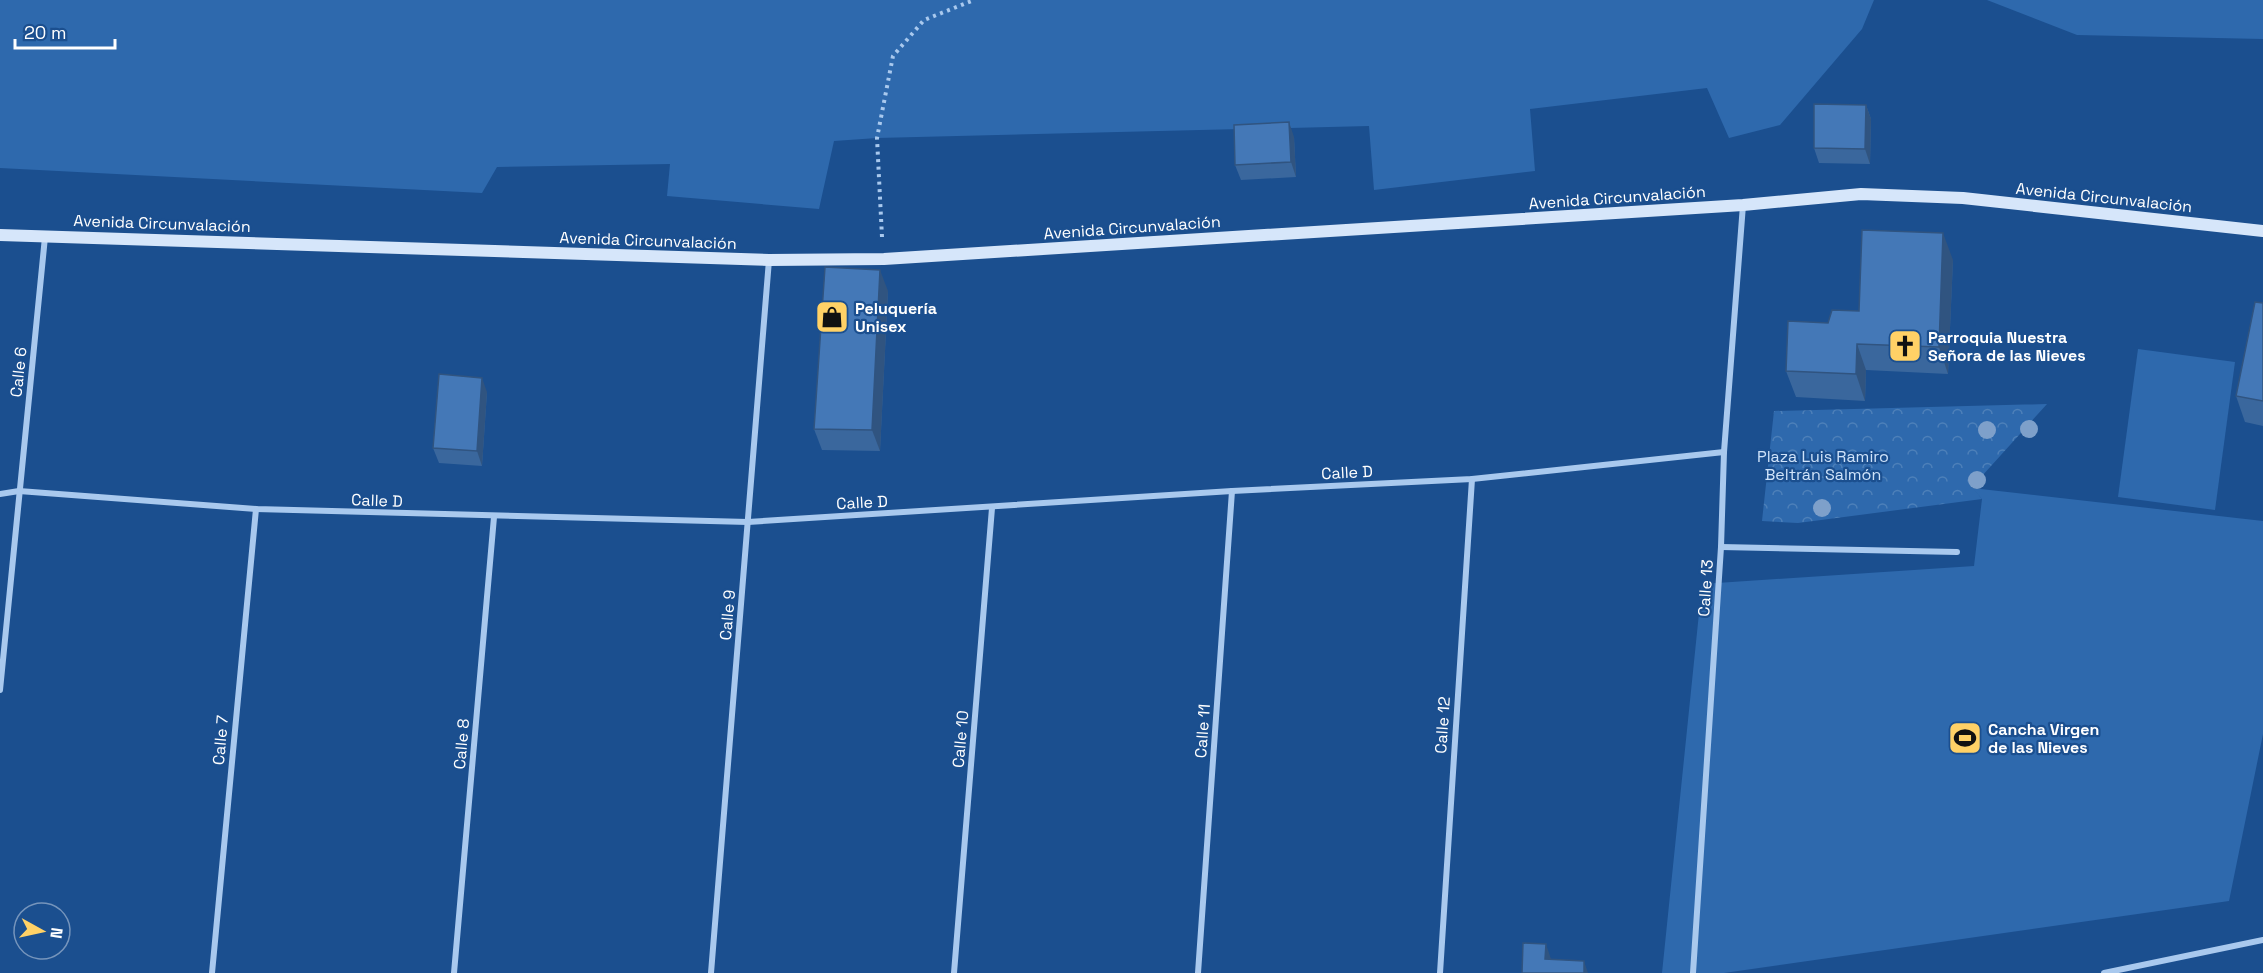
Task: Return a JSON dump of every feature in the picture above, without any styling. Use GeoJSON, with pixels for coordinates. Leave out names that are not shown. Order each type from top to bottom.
{"type":"FeatureCollection","features":[{"type":"Feature","properties":{"kind":"street","name":"Avenida Circunvalación"},"geometry":{"type":"LineString","coordinates":[[0,235],[769,260],[884,259],[1743,205],[1861,194],[1963,198],[2263,231]]}},
{"type":"Feature","properties":{"kind":"street","name":"Calle 13"},"geometry":{"type":"LineString","coordinates":[[1693,973],[1721,547],[1724,452],[1743,205]]}},
{"type":"Feature","properties":{"kind":"street","name":"Calle 6"},"geometry":{"type":"LineString","coordinates":[[0,690],[45,236]]}},
{"type":"Feature","properties":{"kind":"street","name":"Calle 9"},"geometry":{"type":"LineString","coordinates":[[711,973],[769,260]]}},
{"type":"Feature","properties":{"kind":"street","name":"Calle D"},"geometry":{"type":"LineString","coordinates":[[0,494],[20,491],[256,509],[748,522],[1232,491],[1472,479],[1724,452]]}},
{"type":"Feature","properties":{"kind":"street","name":"Calle 12"},"geometry":{"type":"LineString","coordinates":[[1440,973],[1472,479]]}},
{"type":"Feature","properties":{"kind":"street","name":"Calle 11"},"geometry":{"type":"LineString","coordinates":[[1198,973],[1232,491]]}},
{"type":"Feature","properties":{"kind":"street","name":"Calle 10"},"geometry":{"type":"LineString","coordinates":[[954,973],[992,508]]}},
{"type":"Feature","properties":{"kind":"street","name":"Calle 7"},"geometry":{"type":"LineString","coordinates":[[212,973],[256,509]]}},
{"type":"Feature","properties":{"kind":"street","name":"Calle 8"},"geometry":{"type":"LineString","coordinates":[[454,973],[494,517]]}},
{"type":"Feature","properties":{"kind":"street"},"geometry":{"type":"LineString","coordinates":[[1721,547],[1957,552]]}},
{"type":"Feature","properties":{"kind":"street"},"geometry":{"type":"LineString","coordinates":[[2104,973],[2263,940]]}},
{"type":"Feature","properties":{"kind":"path"},"geometry":{"type":"LineString","coordinates":[[884,259],[877,138],[893,57],[924,20],[974,0]]}},
{"type":"Feature","properties":{"kind":"green space"},"geometry":{"type":"Polygon","coordinates":[[[0,0],[1874,0],[1862,29],[1780,125],[1729,138],[1707,88],[1530,109],[1535,171],[1374,190],[1369,126],[834,141],[819,209],[667,196],[670,164],[497,167],[482,193],[0,168],[0,0]]]}},
{"type":"Feature","properties":{"kind":"green space"},"geometry":{"type":"Polygon","coordinates":[[[1987,0],[2263,0],[2263,39],[2077,35],[1987,0]]]}},
{"type":"Feature","properties":{"kind":"green space"},"geometry":{"type":"Polygon","coordinates":[[[2138,349],[2235,362],[2215,510],[2118,497],[2138,349]]]}},
{"type":"Feature","properties":{"kind":"green space","name":"Plaza Luis Ramiro Beltrán Salmón"},"geometry":{"type":"Polygon","coordinates":[[[2047,404],[1972,487],[1982,499],[1798,523],[1762,521],[1774,411],[2047,404]]]}},
{"type":"Feature","properties":{"kind":"green space","name":"Cancha Virgen de las Nieves"},"geometry":{"type":"Polygon","coordinates":[[[1972,488],[2263,521],[2263,734],[2229,901],[1724,973],[1662,973],[1702,584],[1974,566],[1982,499],[1972,488]]]}},
{"type":"Feature","properties":{"kind":"building"},"geometry":{"type":"Polygon","coordinates":[[[1814,104],[1866,105],[1865,149],[1814,148],[1814,104]]]}},
{"type":"Feature","properties":{"kind":"building"},"geometry":{"type":"Polygon","coordinates":[[[1289,122],[1291,162],[1235,165],[1234,125],[1289,122]]]}},
{"type":"Feature","properties":{"kind":"building"},"geometry":{"type":"Polygon","coordinates":[[[1862,230],[1943,233],[1939,347],[1857,344],[1856,374],[1786,371],[1788,321],[1828,323],[1832,310],[1859,311],[1862,230]]]}},
{"type":"Feature","properties":{"kind":"building"},"geometry":{"type":"Polygon","coordinates":[[[825,267],[880,270],[872,430],[814,429],[825,267]]]}},
{"type":"Feature","properties":{"kind":"building"},"geometry":{"type":"Polygon","coordinates":[[[2255,302],[2263,303],[2263,401],[2236,396],[2255,302]]]}},
{"type":"Feature","properties":{"kind":"building"},"geometry":{"type":"Polygon","coordinates":[[[439,374],[482,378],[477,451],[433,448],[439,374]]]}},
{"type":"Feature","properties":{"kind":"building"},"geometry":{"type":"Polygon","coordinates":[[[1523,943],[1546,944],[1545,959],[1584,961],[1584,973],[1522,973],[1523,943]]]}},
{"type":"Feature","properties":{"kind":"place","name":"Peluquería Unisex"},"geometry":{"type":"Point","coordinates":[832,317]}},
{"type":"Feature","properties":{"kind":"place","name":"Parroquia Nuestra Señora de las Nieves"},"geometry":{"type":"Point","coordinates":[1905,346]}},
{"type":"Feature","properties":{"kind":"place","name":"Cancha Virgen de las Nieves"},"geometry":{"type":"Point","coordinates":[1965,738]}}]}
